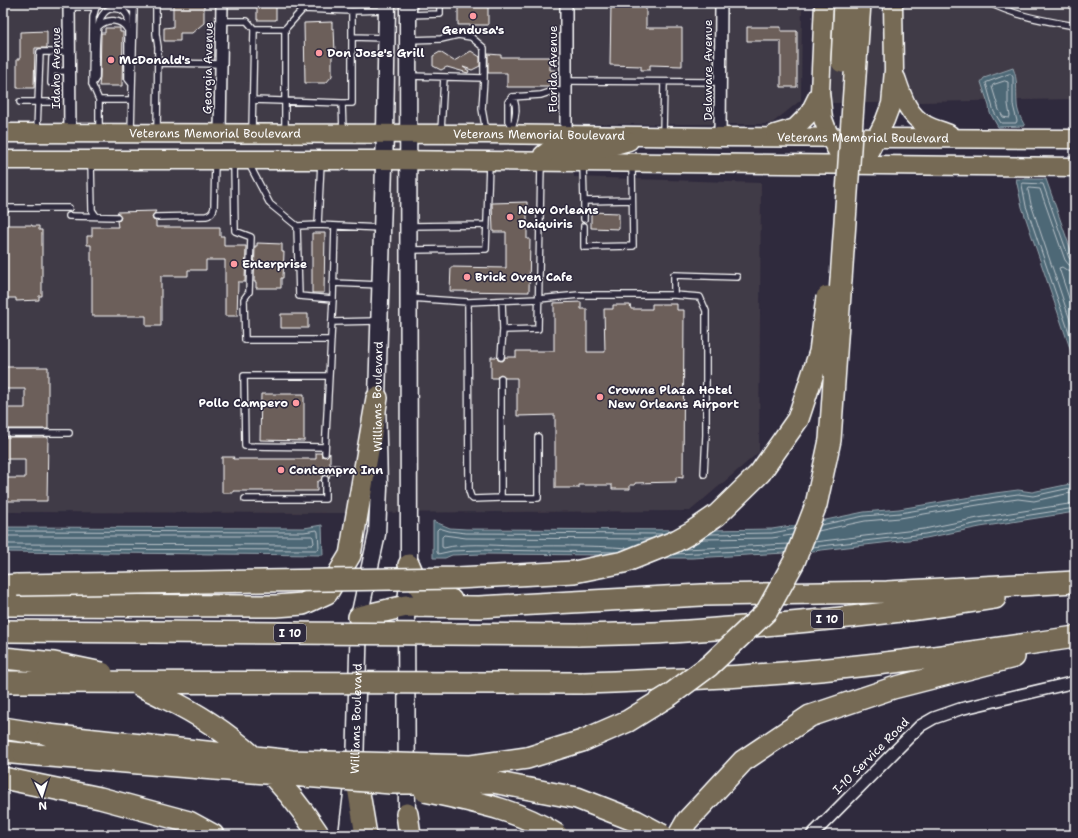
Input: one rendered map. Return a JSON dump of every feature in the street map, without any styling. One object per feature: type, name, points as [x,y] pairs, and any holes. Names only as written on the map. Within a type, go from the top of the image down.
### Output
[{"type":"highway","points":[[10,585],[456,578],[574,572],[624,562],[653,551],[686,535],[717,515],[760,473],[798,419],[820,352],[828,290],[846,3]]},
{"type":"highway","points":[[3,728],[48,735],[292,761],[471,766],[527,758],[582,741],[628,721],[670,695],[709,666],[767,611],[794,562],[816,505],[830,440],[860,3]]},
{"type":"highway","points":[[3,605],[276,606],[303,604],[327,593],[350,555],[377,398]]},
{"type":"highway","points":[[409,566],[418,586],[429,596],[479,607]]},
{"type":"highway","points":[[359,617],[406,606],[479,607],[702,595],[887,592],[1075,582]]},
{"type":"highway","name":"I 10","points":[[3,631],[577,635],[670,632],[799,622],[931,608],[1075,586]]},
{"type":"highway","points":[[6,681],[582,683],[674,680],[860,666],[949,655],[1075,636]]},
{"type":"highway","points":[[679,835],[686,821],[743,761],[810,716],[893,688],[1075,642]]},
{"type":"highway","points":[[3,658],[54,663],[104,673],[143,687],[181,705],[209,722],[232,739],[271,773],[305,814],[319,835]]},
{"type":"highway","points":[[3,752],[391,783],[493,782],[577,798],[636,821],[662,835]]},
{"type":"highway","points":[[355,769],[366,835]]},
{"type":"highway","points":[[3,778],[115,802],[189,822],[213,835]]},
{"type":"highway","points":[[391,783],[478,803],[515,814],[546,828],[556,835]]},
{"type":"highway","points":[[407,814],[409,835]]},
{"type":"main road","points":[[824,3],[820,92],[823,119],[830,138],[851,165]]},
{"type":"main road","points":[[851,165],[869,152],[877,138],[891,104],[894,70],[893,3]]},
{"type":"main road","name":"Williams Boulevard","points":[[347,835],[355,769],[359,617],[377,534],[379,487],[377,398],[385,133],[387,7]]},
{"type":"main road","points":[[407,814],[406,606],[409,566],[408,9]]},
{"type":"main road","points":[[894,70],[903,99],[910,112],[924,125],[961,138]]},
{"type":"main road","points":[[764,138],[795,128],[809,114],[820,92]]},
{"type":"main road","name":"Veterans Memorial Boulevard","points":[[3,133],[486,134],[512,131],[566,134],[764,138],[1075,139]]},
{"type":"main road","points":[[3,142],[21,142],[70,134]]},
{"type":"main road","points":[[163,160],[183,148],[186,142],[187,134]]},
{"type":"main road","points":[[542,162],[543,155],[551,149],[600,149],[645,136]]},
{"type":"main road","points":[[1022,167],[1045,157],[1046,152],[1044,147],[1035,139]]},
{"type":"main road","points":[[3,160],[384,160],[1075,167]]},
{"type":"street","name":"Georgia Avenue","points":[[220,133],[222,3]]},
{"type":"street","name":"Florida Avenue","points":[[566,3],[566,134]]},
{"type":"street","name":"Delaware Avenue","points":[[720,137],[721,3]]},
{"type":"street","name":"Idaho Avenue","points":[[69,5],[70,134]]},
{"type":"street","name":"I-10 Service Road","points":[[812,835],[920,726],[934,718],[960,709],[1075,682]]},
{"type":"lane","points":[[69,5],[96,7],[106,3]]},
{"type":"lane","points":[[119,3],[134,10],[131,134]]},
{"type":"lane","points":[[156,3],[158,63],[157,134]]},
{"type":"lane","points":[[408,9],[440,14],[440,3]]},
{"type":"lane","points":[[990,3],[1002,9],[1026,16],[1075,26]]},
{"type":"lane","points":[[96,7],[92,17],[92,84],[99,100],[99,134]]},
{"type":"lane","points":[[285,133],[285,29],[303,9],[352,11],[387,7]]},
{"type":"lane","points":[[92,84],[96,78],[98,27],[101,17],[109,9],[122,10],[128,17],[128,79],[132,84]]},
{"type":"lane","points":[[253,100],[352,103],[352,11]]},
{"type":"lane","points":[[98,27],[105,22],[113,20],[120,21],[127,29]]},
{"type":"lane","points":[[222,21],[247,21],[254,29],[252,133]]},
{"type":"lane","points":[[254,29],[285,29]]},
{"type":"lane","points":[[408,40],[441,39],[458,35],[471,37],[484,48],[482,109],[486,134]]},
{"type":"lane","points":[[352,38],[386,38]]},
{"type":"lane","points":[[37,134],[40,52],[69,52]]},
{"type":"lane","points":[[51,83],[52,58]]},
{"type":"lane","points":[[158,63],[221,64]]},
{"type":"lane","points":[[52,71],[69,71]]},
{"type":"lane","points":[[408,76],[484,78]]},
{"type":"lane","points":[[441,134],[444,77]]},
{"type":"lane","points":[[663,136],[664,82]]},
{"type":"lane","points":[[512,131],[515,121],[515,102],[512,97],[541,95],[566,86],[664,82],[721,82]]},
{"type":"lane","points":[[99,100],[131,100]]},
{"type":"lane","points":[[20,102],[55,102]]},
{"type":"lane","points":[[342,103],[343,133]]},
{"type":"lane","points":[[91,160],[92,210],[96,216]]},
{"type":"lane","points":[[156,217],[210,215],[214,208],[215,160]]},
{"type":"lane","points":[[240,160],[270,204],[297,226],[382,228]]},
{"type":"lane","points":[[240,160],[235,231],[251,237],[249,292],[244,299],[245,340],[330,340]]},
{"type":"lane","points":[[318,226],[321,160]]},
{"type":"lane","points":[[408,250],[486,249],[489,162]]},
{"type":"lane","points":[[503,330],[538,329],[542,162]]},
{"type":"lane","points":[[583,162],[584,218]]},
{"type":"lane","points":[[584,226],[584,247],[633,246],[632,163]]},
{"type":"lane","points":[[584,201],[632,200]]},
{"type":"lane","points":[[3,208],[69,208]]},
{"type":"lane","points":[[69,216],[117,217]]},
{"type":"lane","points":[[297,226],[299,296],[333,299]]},
{"type":"lane","points":[[325,453],[332,322],[335,226]]},
{"type":"lane","points":[[408,226],[487,226]]},
{"type":"lane","points":[[674,295],[674,275],[737,277]]},
{"type":"lane","points":[[333,283],[380,285]]},
{"type":"lane","points":[[408,298],[468,302],[538,299],[579,295],[674,295],[700,297],[706,311],[706,435],[704,474]]},
{"type":"lane","points":[[501,357],[503,330],[502,301]]},
{"type":"lane","points":[[468,302],[469,491],[471,497],[474,499],[538,498],[538,438]]},
{"type":"lane","points":[[332,322],[380,321]]},
{"type":"lane","points":[[325,447],[245,446],[244,376],[329,376]]},
{"type":"lane","points":[[501,378],[501,498]]},
{"type":"lane","points":[[3,433],[70,433]]},
{"type":"lane","points":[[245,499],[325,499],[325,479]]},
{"type":"shaded area","points":[[3,3],[802,3],[801,100],[771,124],[575,124],[574,177],[761,183],[759,452],[690,511],[338,513],[3,512]]},
{"type":"shaded area","points":[[833,3],[1075,3],[1075,99],[828,103]]},
{"type":"water","points":[[1013,68],[1015,72],[1018,109],[1025,126],[998,127],[990,113],[981,82],[984,78]]},
{"type":"water","points":[[1016,179],[1046,179],[1075,262],[1075,363],[1022,207]]},
{"type":"water","points":[[1075,483],[1075,512],[980,527],[926,538],[804,552],[692,558],[648,558],[605,555],[483,554],[452,555],[445,558],[433,558],[433,521],[450,528],[466,529],[772,529],[864,512],[899,509],[1018,490],[1032,492]]},
{"type":"water","points":[[322,525],[323,555],[3,552],[3,527],[304,528]]},
{"type":"building","points":[[173,3],[204,3],[204,23],[192,33],[180,33],[180,41],[164,41],[164,28],[173,27]]},
{"type":"building","points":[[257,3],[276,3],[276,20],[257,20]]},
{"type":"building","name":"Gendusa's","points":[[458,3],[488,3],[488,25],[458,25]]},
{"type":"building","points":[[611,3],[646,3],[646,28],[682,28],[682,66],[650,65],[650,70],[641,70],[641,66],[610,65]]},
{"type":"building","name":"Don Jose's Grill","points":[[332,22],[332,29],[334,29],[335,52],[332,55],[332,76],[326,83],[305,83],[304,23]]},
{"type":"building","points":[[747,27],[781,27],[781,31],[797,31],[797,87],[781,87],[781,41],[747,41]]},
{"type":"building","name":"McDonald's","points":[[105,28],[120,28],[120,32],[123,32],[122,86],[99,86],[101,33],[105,33]]},
{"type":"building","points":[[47,31],[47,48],[35,48],[34,88],[17,88],[17,59],[20,59],[20,32]]},
{"type":"building","points":[[471,51],[480,57],[480,66],[472,70],[463,67],[469,71],[468,73],[447,67],[441,70],[433,66],[433,56],[440,52],[454,61]]},
{"type":"building","points":[[488,54],[501,55],[501,57],[550,57],[550,70],[556,70],[556,81],[550,80],[550,87],[507,87],[507,73],[488,73]]},
{"type":"building","points":[[527,202],[527,239],[530,239],[529,292],[450,291],[451,267],[506,268],[506,232],[493,232],[492,203]]},
{"type":"building","points":[[156,211],[152,217],[153,220],[156,221],[156,227],[220,227],[220,236],[224,236],[224,246],[246,246],[245,282],[238,282],[237,316],[225,316],[225,260],[206,260],[206,270],[188,270],[188,276],[161,276],[161,326],[146,326],[146,316],[92,316],[91,245],[87,245],[87,236],[92,236],[92,227],[118,227],[117,221],[120,220],[121,217],[117,212]]},
{"type":"building","points":[[591,212],[619,213],[619,229],[591,228]]},
{"type":"building","points":[[3,225],[32,225],[39,226],[39,230],[42,230],[42,296],[39,296],[39,300],[16,301],[16,298],[3,298]]},
{"type":"building","points":[[312,233],[325,233],[324,293],[312,293]]},
{"type":"building","points":[[257,243],[282,244],[282,252],[284,252],[281,288],[256,288],[256,282],[254,282],[255,246],[257,246]]},
{"type":"building","name":"Crowne Plaza Hotel New Orleans Airport","points":[[581,302],[581,309],[587,309],[587,352],[605,352],[604,309],[613,309],[613,305],[630,305],[631,309],[652,309],[652,304],[677,304],[677,310],[684,310],[683,478],[676,477],[676,482],[635,483],[635,485],[630,485],[630,489],[612,489],[612,485],[579,485],[579,488],[555,488],[555,415],[517,416],[517,378],[505,378],[501,374],[497,378],[491,378],[491,357],[497,357],[498,360],[501,361],[504,360],[505,357],[516,357],[516,351],[554,351],[554,303]]},
{"type":"building","points":[[281,314],[308,314],[308,328],[281,328]]},
{"type":"building","points":[[3,367],[48,367],[48,429],[3,429],[3,408],[25,408],[25,389],[3,389]]},
{"type":"building","points":[[261,394],[304,394],[304,441],[260,440]]},
{"type":"building","points":[[3,437],[48,437],[47,501],[3,501],[3,478],[25,478],[25,459],[3,459]]},
{"type":"building","name":"Contempra Inn","points":[[316,453],[321,453],[322,456],[325,457],[330,453],[330,465],[339,465],[339,474],[330,474],[329,478],[327,475],[323,476],[321,480],[317,482],[317,491],[233,491],[233,493],[222,493],[222,457],[234,457],[233,459],[316,459]]},
{"type":"place","name":"Gendusa's","points":[[473,16]]},
{"type":"place","name":"Don Jose's Grill","points":[[319,53]]},
{"type":"place","name":"McDonald's","points":[[111,60]]},
{"type":"place","name":"New Orleans Daiquiris","points":[[510,217]]},
{"type":"place","name":"Enterprise","points":[[234,264]]},
{"type":"place","name":"Brick Oven Cafe","points":[[467,277]]},
{"type":"place","name":"Crowne Plaza Hotel New Orleans Airport","points":[[600,397]]},
{"type":"place","name":"Pollo Campero","points":[[296,403]]},
{"type":"place","name":"Contempra Inn","points":[[281,470]]}]
